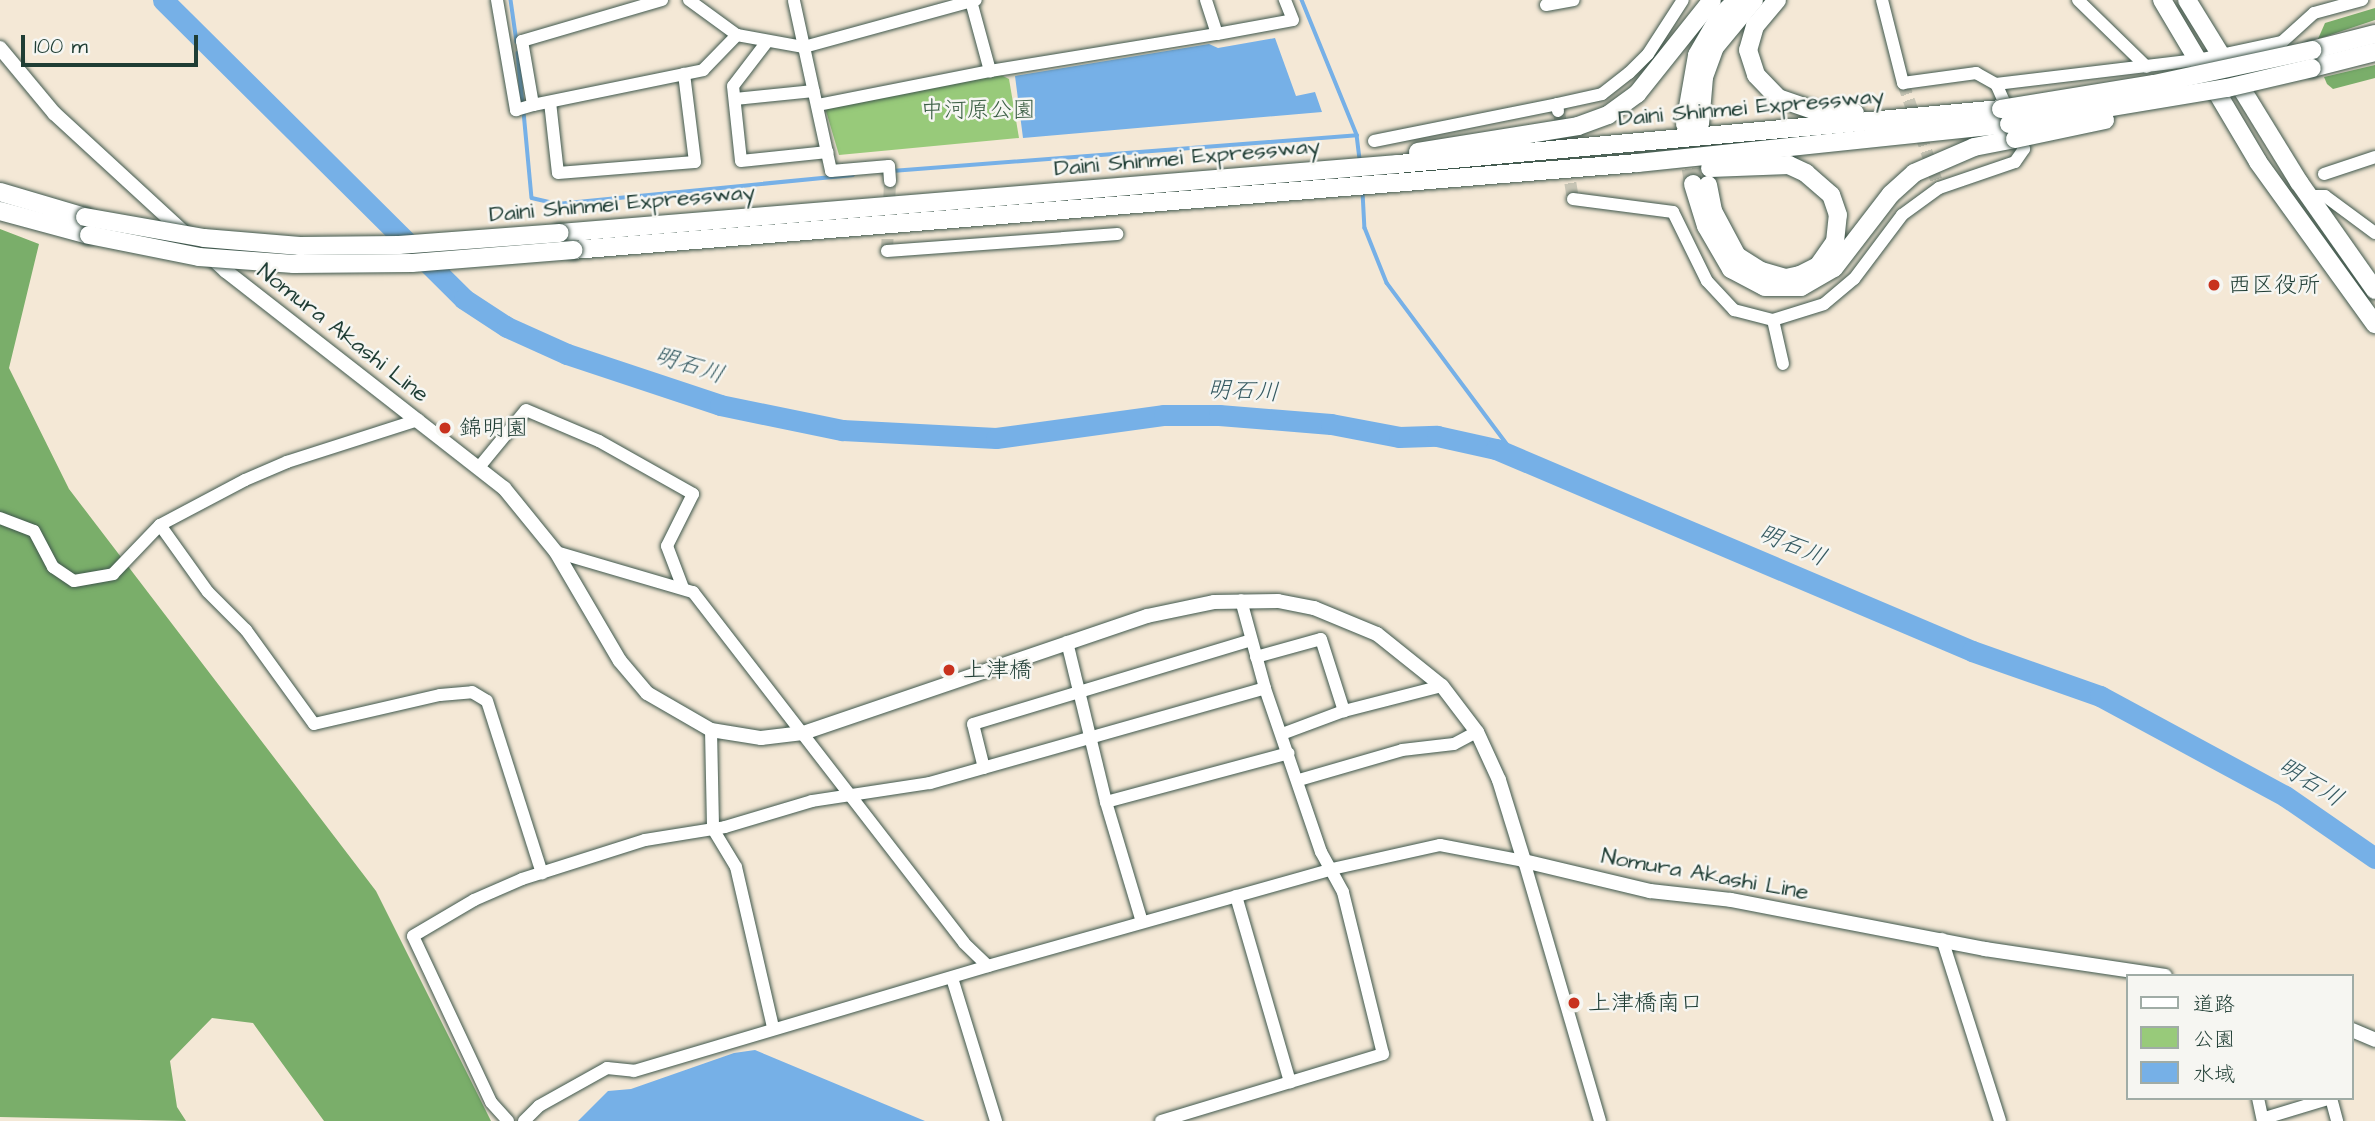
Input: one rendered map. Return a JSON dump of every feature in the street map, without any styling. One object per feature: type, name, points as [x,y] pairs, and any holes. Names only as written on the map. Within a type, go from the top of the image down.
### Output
[{"type":"highway","points":[[1398,168],[1565,129],[1608,115],[1637,94],[1712,0]]},
{"type":"highway","points":[[1737,0],[1719,18],[1697,55],[1688,88],[1692,124],[1715,47],[1754,0]]},
{"type":"highway","points":[[1777,0],[1755,26],[1748,50],[1756,75],[1778,98],[1816,111],[1855,113],[1875,120]]},
{"type":"highway","points":[[2162,0],[2258,162],[2375,324]]},
{"type":"highway","points":[[2187,0],[2308,196],[2375,290]]},
{"type":"highway","name":"Daini Shinmei Expressway","points":[[0,192],[85,217],[204,238],[300,246],[398,245],[1290,181],[1316,170],[1637,163],[2008,124],[2120,117],[2227,88],[2375,34]]},
{"type":"highway","name":"Daini Shinmei Expressway","points":[[0,211],[89,235],[199,257],[293,264],[412,263],[1290,181],[1875,120],[2008,124],[2154,85],[2312,59],[2375,52]]},
{"type":"highway","points":[[1637,163],[1675,170],[1789,165],[1806,173],[1830,195],[1838,215],[1835,242],[1818,266],[1800,275],[1786,278],[1761,271],[1738,256],[1700,185],[1716,248],[1731,269],[1765,287],[1801,287],[1834,268],[1891,194],[1914,173],[1974,147],[2008,124]]},
{"type":"main road","name":"Nomura Akashi Line","points":[[0,48],[54,113],[226,271],[480,466],[556,552],[620,661],[647,693],[711,730],[761,738],[803,733],[1147,615],[1241,600],[1278,601],[1347,620],[1401,650],[1442,686],[1477,732],[1499,780],[1524,861],[1650,891],[1731,900],[2153,974]]},
{"type":"main road","points":[[2354,1031],[2375,1040]]},
{"type":"street","points":[[497,0],[516,110],[703,70],[737,35]]},
{"type":"street","points":[[533,105],[522,41],[662,0]]},
{"type":"street","points":[[689,0],[737,35],[766,43],[804,47],[974,1],[990,71]]},
{"type":"street","points":[[794,0],[831,171],[889,166],[890,181]]},
{"type":"street","points":[[1206,0],[1217,34]]},
{"type":"street","points":[[818,104],[990,71],[1293,20],[1285,0]]},
{"type":"street","points":[[1546,5],[1574,0]]},
{"type":"street","points":[[1374,141],[1558,108],[1601,94],[1629,74],[1648,54],[1683,0]]},
{"type":"street","points":[[1882,0],[1903,83],[1976,74],[1996,84],[2197,60],[2281,42],[2314,13],[2362,0]]},
{"type":"street","points":[[2078,0],[2147,67]]},
{"type":"street","points":[[766,43],[733,86],[741,161],[828,152]]},
{"type":"street","points":[[550,102],[558,173],[695,162],[684,74]]},
{"type":"street","points":[[1573,198],[1667,208],[1707,281],[1734,310],[1773,320],[1824,304],[1854,279],[1902,215],[1939,188],[2015,162],[2024,149],[1996,84]]},
{"type":"street","points":[[735,99],[814,91]]},
{"type":"street","points":[[2324,174],[2375,157]]},
{"type":"street","points":[[2308,196],[2325,196],[2375,233]]},
{"type":"street","points":[[887,251],[1117,234]]},
{"type":"street","points":[[1773,320],[1783,364]]},
{"type":"street","points":[[480,466],[526,410],[598,440],[693,494],[667,546],[683,588]]},
{"type":"street","points":[[0,518],[34,531],[52,567],[74,581],[113,574],[160,525],[287,461],[418,419]]},
{"type":"street","points":[[160,525],[208,592],[246,630],[314,724],[440,695],[472,692],[487,701],[541,873]]},
{"type":"street","points":[[556,552],[638,579],[693,592],[964,943],[988,965]]},
{"type":"street","points":[[1161,1121],[1383,1054],[1353,925],[1332,869],[1321,852],[1265,688],[1241,600]]},
{"type":"street","points":[[1256,657],[1321,639],[1344,711]]},
{"type":"street","points":[[984,768],[973,724],[1251,640]]},
{"type":"street","points":[[1067,642],[1106,803],[1142,922]]},
{"type":"street","points":[[1282,734],[1344,711],[1442,686]]},
{"type":"street","points":[[508,1121],[491,1102],[413,936],[474,900],[541,873],[645,840],[713,829],[849,795],[930,783],[1265,688]]},
{"type":"street","points":[[711,730],[713,829],[736,867],[773,1027]]},
{"type":"street","points":[[1298,780],[1402,750],[1454,744],[1477,732]]},
{"type":"street","points":[[1106,803],[1289,753]]},
{"type":"street","points":[[524,1121],[539,1107],[607,1068],[634,1071],[773,1027],[952,978],[988,965],[1332,869],[1440,845],[1524,861],[1600,1121]]},
{"type":"street","points":[[1236,896],[1290,1082]]},
{"type":"street","points":[[1942,939],[2000,1121]]},
{"type":"street","points":[[952,978],[996,1121]]},
{"type":"street","points":[[2259,1100],[2264,1120],[2324,1100]]},
{"type":"street","points":[[2327,1100],[2337,1121]]},
{"type":"green space","points":[[2375,8],[2375,20],[2318,39],[2325,23]]},
{"type":"green space","points":[[2375,65],[2375,78],[2333,89],[2324,77]]},
{"type":"green space","name":"中河原公園","points":[[1001,75],[1009,79],[1019,138],[839,155],[826,111],[829,105]]},
{"type":"green space","points":[[0,229],[39,244],[9,368],[69,489],[376,891],[491,1121],[324,1121],[253,1023],[212,1018],[170,1061],[177,1107],[186,1121],[0,1117]]},
{"type":"water","points":[[1275,38],[1296,96],[1315,92],[1322,112],[1023,138],[1015,76],[1209,44],[1218,48]]},
{"type":"water","points":[[755,1050],[925,1121],[578,1121],[608,1091],[631,1089],[734,1053]]},
{"type":"waterway","name":"明石川","points":[[163,0],[464,299],[507,327],[567,354],[720,405],[842,430],[996,438],[1164,415],[1219,415],[1331,424],[1399,437],[1437,436],[1496,449],[1972,651],[2100,696],[2285,796],[2375,858]]},
{"type":"waterway","points":[[511,0],[517,42]]},
{"type":"waterway","points":[[1302,0],[1357,135],[1360,160]]},
{"type":"waterway","points":[[518,53],[523,105]]},
{"type":"waterway","points":[[524,112],[532,198],[557,204],[853,175]]},
{"type":"waterway","points":[[892,171],[1357,135]]},
{"type":"waterway","points":[[1363,192],[1365,228],[1387,283],[1519,460]]},
{"type":"tunnel","points":[[1903,83],[1939,188]]},
{"type":"tunnel","points":[[1559,112],[1573,199]]},
{"type":"tunnel","points":[[1687,142],[1693,184]]},
{"type":"tunnel","points":[[887,251],[890,181]]},
{"type":"place","name":"西区役所","points":[[2214,285]]},
{"type":"place","name":"錦明園","points":[[445,428]]},
{"type":"place","name":"上津橋","points":[[949,670]]},
{"type":"place","name":"上津橋南口","points":[[1574,1003]]}]
